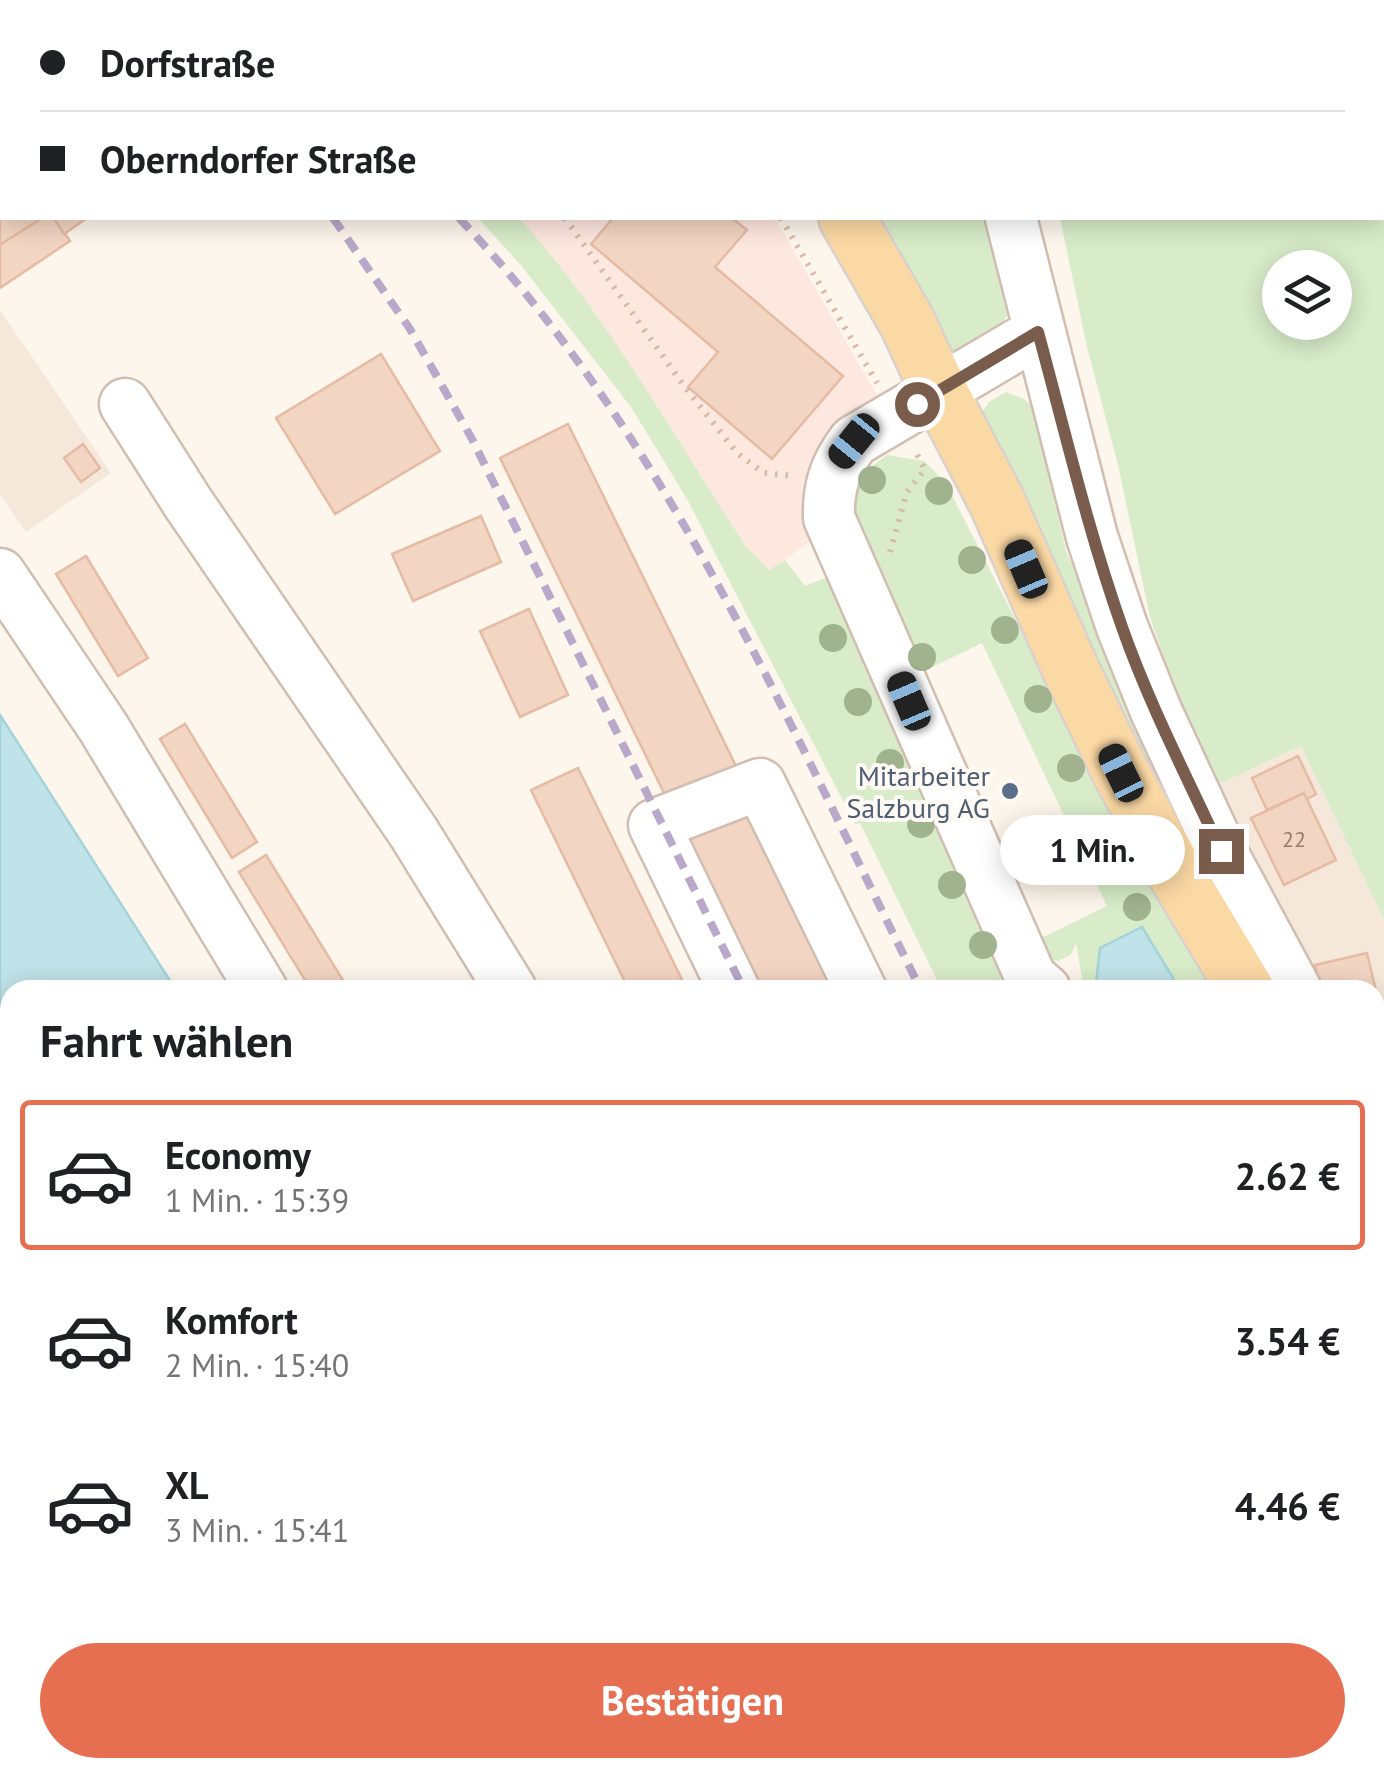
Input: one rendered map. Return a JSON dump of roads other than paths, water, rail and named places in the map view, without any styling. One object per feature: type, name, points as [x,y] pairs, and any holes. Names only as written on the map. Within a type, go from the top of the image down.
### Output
[{"type":"main road","points":[[849,220],[908,322],[997,502],[1070,670],[1175,872],[1240,980]]},
{"type":"street","points":[[1012,220],[1092,536],[1129,646],[1221,851],[1291,980]]},
{"type":"street","points":[[1034,980],[829,518],[828,495],[838,462],[854,441],[1038,332]]},
{"type":"street","points":[[126,404],[188,503],[414,833],[505,980]]},
{"type":"street","points":[[0,574],[104,727],[256,980]]},
{"type":"street","points":[[729,980],[654,825],[760,784],[856,980]]},
{"type":"water","points":[[0,715],[170,980],[0,980]]},
{"type":"water","points":[[1142,927],[1174,980],[1096,980],[1100,948]]},
{"type":"railway","points":[[334,220],[410,329],[472,439],[739,980]]},
{"type":"railway","points":[[461,220],[534,304],[601,394],[662,488],[771,686],[916,980]]},
{"type":"place","name":"Mitarbeiter Salzburg AG","points":[[1010,791]]}]
